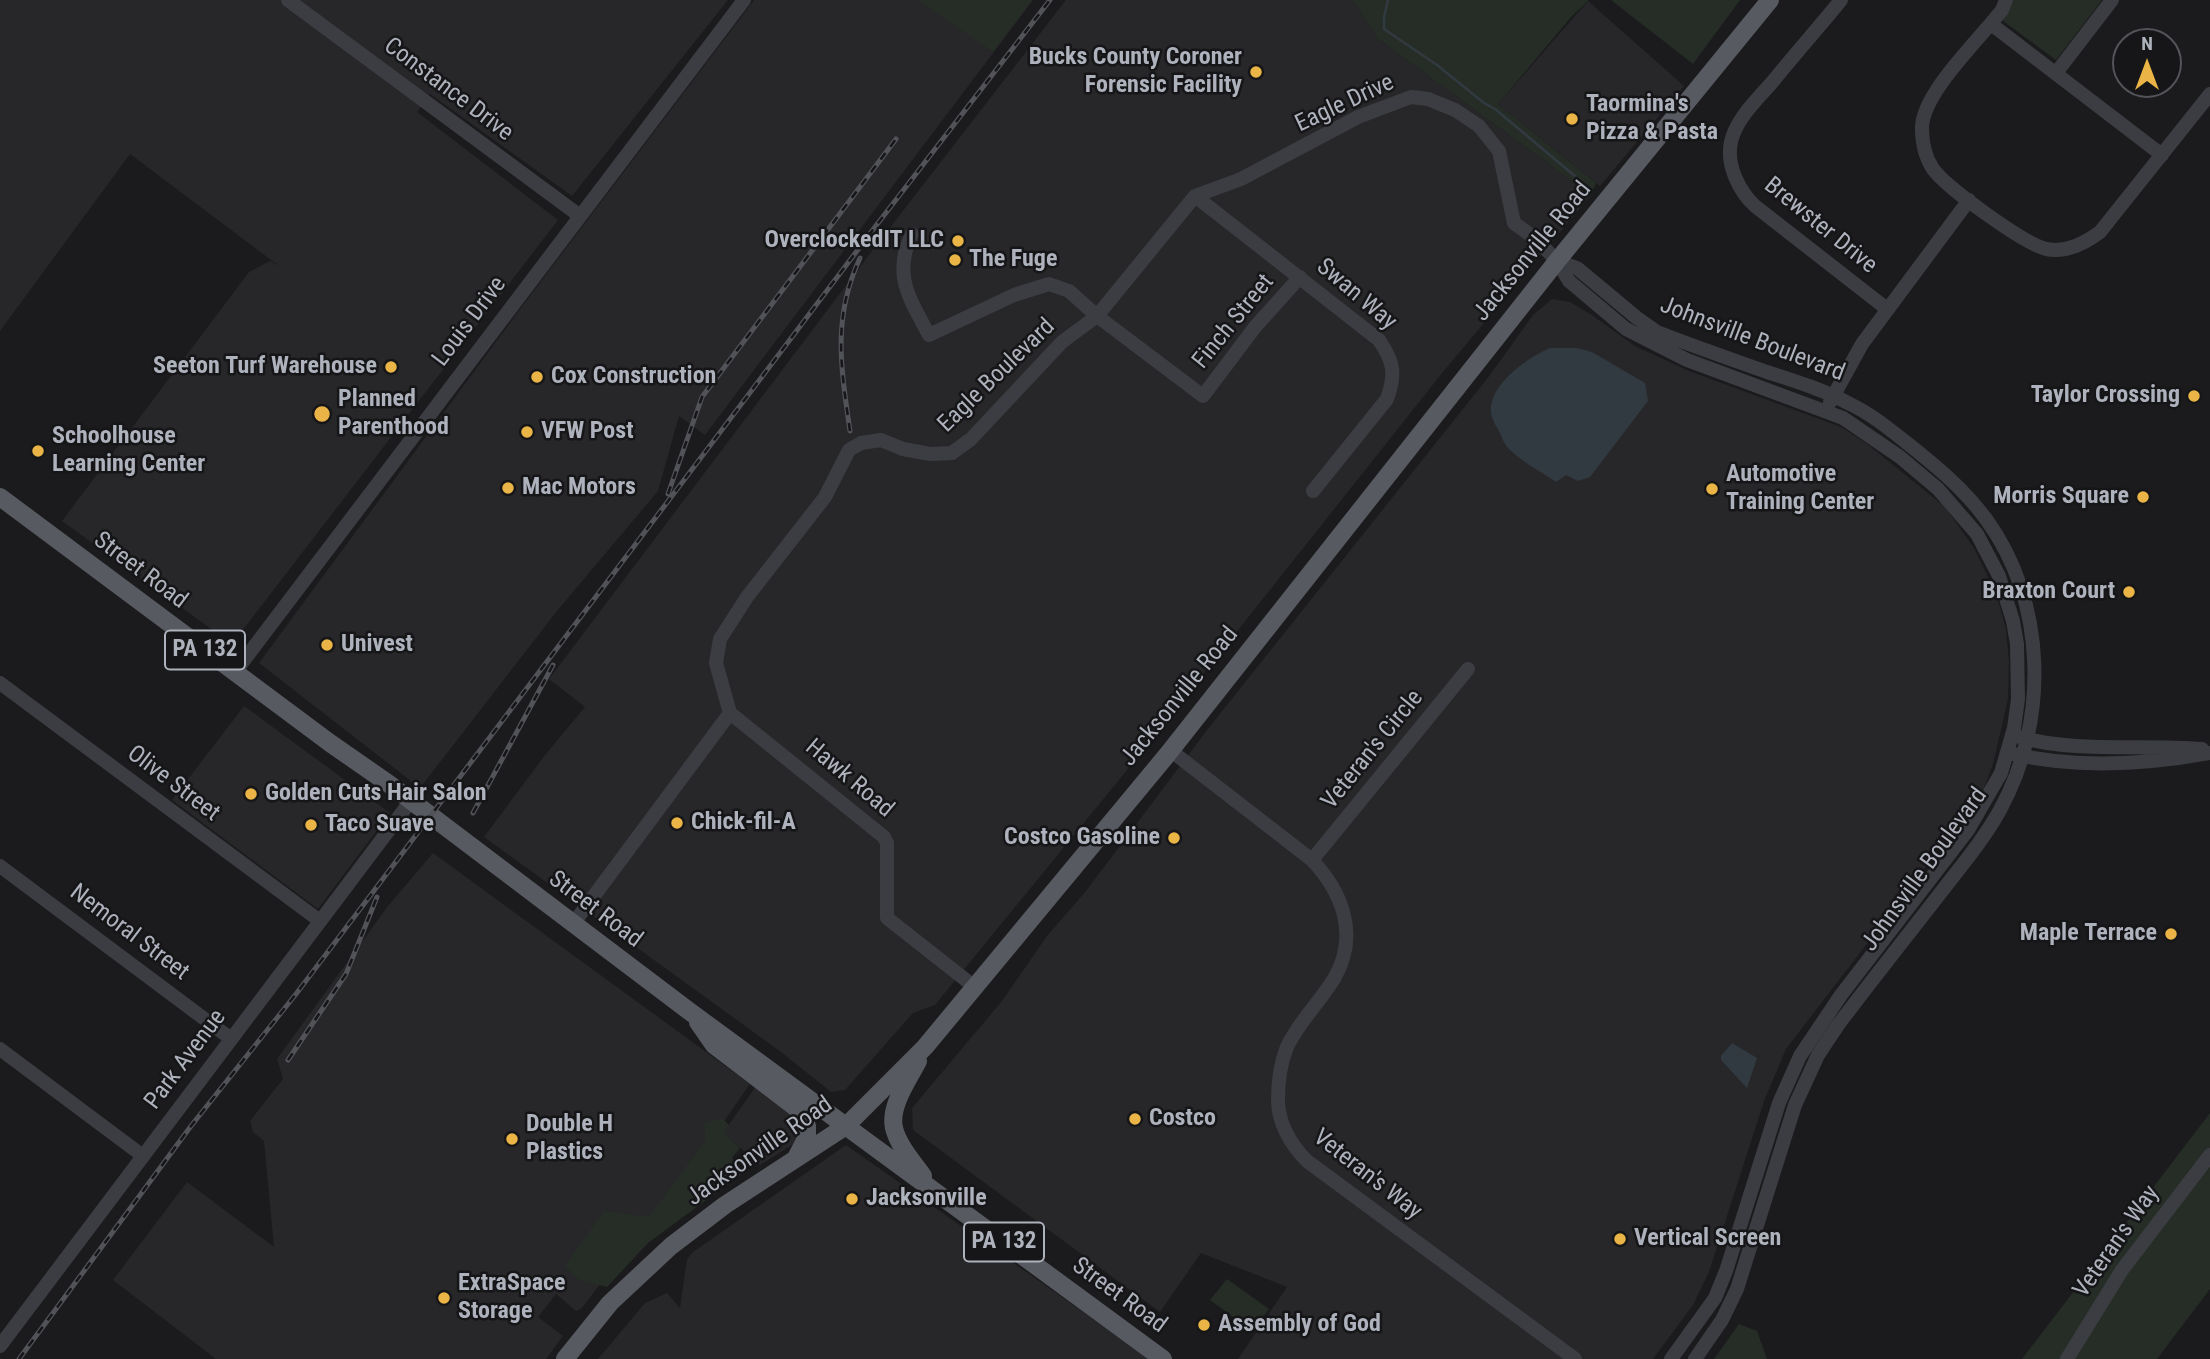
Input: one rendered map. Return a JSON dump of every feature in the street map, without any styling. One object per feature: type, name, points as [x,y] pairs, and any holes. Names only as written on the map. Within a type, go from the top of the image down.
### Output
[{"type":"main road","name":"Jacksonville Road","points":[[565,1359],[610,1303],[671,1246],[725,1205],[846,1126],[925,1047],[1170,750],[1557,261],[1770,0]]},
{"type":"main road","name":"Street Road","points":[[0,498],[1163,1359]]},
{"type":"main road","points":[[690,1011],[714,1045],[799,1110],[807,1126],[807,1137],[794,1161]]},
{"type":"main road","points":[[925,1047],[896,1105],[894,1128],[930,1188]]},
{"type":"street","name":"Constance Drive","points":[[288,0],[580,216]]},
{"type":"street","name":"Louis Drive","points":[[235,672],[744,0]]},
{"type":"street","name":"Brewster Drive","points":[[1841,0],[1743,117],[1731,142],[1730,163],[1735,178],[1755,206],[1888,309]]},
{"type":"street","points":[[2006,0],[2002,10],[1932,96],[1923,119],[1923,146],[1928,162],[1939,176],[2025,240],[2053,249],[2080,245],[2108,225],[2210,94]]},
{"type":"street","points":[[2056,73],[2112,0]]},
{"type":"street","points":[[1991,24],[2162,155]]},
{"type":"street","name":"Eagle Drive","points":[[1195,197],[1241,179],[1358,117],[1411,97],[1428,99],[1455,110],[1479,126],[1499,151],[1514,223],[1536,239],[1557,261]]},
{"type":"street","name":"Swan Way","points":[[1195,197],[1379,340],[1391,356],[1393,381],[1387,399],[1313,491]]},
{"type":"street","name":"Eagle Boulevard","points":[[730,713],[716,663],[720,639],[747,597],[825,497],[849,450],[861,443],[881,440],[903,449],[930,454],[952,453],[971,439],[1062,342],[1097,316],[1195,197]]},
{"type":"street","points":[[1826,410],[1862,344],[1969,200]]},
{"type":"street","points":[[912,234],[903,258],[903,281],[929,335],[1014,295],[1049,284],[1064,288],[1097,316]]},
{"type":"street","name":"Johnsville Boulevard","points":[[1557,261],[1577,268],[1637,318],[1657,331],[1833,396],[1879,421],[1940,469],[1965,493],[1996,535],[2018,583],[2031,633],[2035,683],[2027,740],[2007,796],[1991,826],[1838,1025],[1818,1055],[1795,1105],[1737,1289],[1722,1320],[1695,1359]]},
{"type":"street","name":"Johnsville Boulevard","points":[[1557,261],[1569,281],[1626,329],[1666,351],[1826,410],[1871,435],[1925,477],[1962,514],[1987,552],[2008,600],[2017,644],[2018,699],[2012,735],[2001,773],[1968,830],[1841,995],[1800,1056],[1779,1103],[1715,1298],[1671,1359]]},
{"type":"street","name":"Finch Street","points":[[1097,316],[1203,396],[1253,330],[1300,277]]},
{"type":"street","name":"Veteran's Circle","points":[[1312,860],[1468,669]]},
{"type":"street","name":"Olive Street","points":[[0,683],[320,921]]},
{"type":"street","points":[[573,924],[730,713]]},
{"type":"street","name":"Hawk Road","points":[[730,713],[884,837],[887,843],[887,918],[976,988]]},
{"type":"street","points":[[2012,735],[2027,740],[2079,745],[2173,747],[2210,752]]},
{"type":"street","name":"Veteran's Way","points":[[1170,750],[1312,860],[1332,883],[1339,896],[1346,926],[1346,944],[1335,978],[1292,1038],[1281,1067],[1278,1107],[1290,1140],[1307,1161],[1575,1359]]},
{"type":"street","points":[[2007,752],[2096,764],[2137,763],[2210,752]]},
{"type":"street","name":"Park Avenue","points":[[0,1346],[410,802]]},
{"type":"street","name":"Nemoral Street","points":[[0,866],[230,1038]]},
{"type":"street","points":[[0,1049],[143,1156]]},
{"type":"street","name":"Veteran's Way","points":[[2067,1359],[2122,1270],[2210,1155]]},
{"type":"shaded area","points":[[0,0],[728,0],[572,196],[430,94],[417,112],[558,220],[232,644],[62,521],[249,272],[270,261],[279,266],[130,154],[0,331]]},
{"type":"shaded area","points":[[754,0],[1033,0],[705,435],[679,416],[658,491],[557,611],[420,788],[259,663],[529,297]]},
{"type":"shaded area","points":[[918,0],[1032,0],[993,52]]},
{"type":"shaded area","points":[[1066,0],[1350,0],[1378,39],[1591,195],[1443,372],[1123,775],[935,1005],[913,1013],[845,1090],[831,1092],[781,1052],[484,837],[545,755],[585,707],[549,679],[875,247]]},
{"type":"shaded area","points":[[1350,0],[1589,0],[1572,16],[1498,104],[1596,183],[1591,195],[1378,39]]},
{"type":"shaded area","points":[[1611,0],[1740,0],[1693,64]]},
{"type":"shaded area","points":[[2013,0],[2102,0],[2056,60],[2003,21]]},
{"type":"shaded area","points":[[1588,1],[1684,86],[1600,186],[1498,104]]},
{"type":"shaded area","points":[[1552,299],[1570,302],[1635,346],[1689,371],[1841,427],[1866,443],[1945,507],[1974,548],[1996,593],[2006,629],[2008,699],[1993,764],[1984,788],[1969,811],[1786,1049],[1764,1101],[1709,1272],[1693,1305],[1653,1359],[1238,1359],[1287,1287],[1201,1253],[1160,1312],[913,1130],[912,1108],[1002,1001],[1047,936],[1086,891],[1207,730],[1490,375],[1533,315]]},
{"type":"shaded area","points":[[1550,348],[1577,348],[1592,352],[1645,383],[1648,401],[1590,477],[1578,481],[1566,475],[1556,482],[1518,457],[1506,445],[1491,413],[1496,392],[1511,373]]},
{"type":"shaded area","points":[[244,706],[390,813],[318,909],[172,800]]},
{"type":"shaded area","points":[[433,853],[750,1084],[711,1140],[581,1309],[576,1311],[556,1294],[538,1317],[563,1336],[546,1359],[216,1359],[113,1280],[187,1182],[274,1247],[264,1141],[253,1132],[250,1121],[283,1079],[277,1059],[388,906]]},
{"type":"shaded area","points":[[1732,1043],[1757,1058],[1747,1088],[1721,1060],[1721,1056]]},
{"type":"shaded area","points":[[759,1082],[793,1109],[802,1134],[797,1142],[760,1165],[723,1133]]},
{"type":"shaded area","points":[[2210,1113],[2210,1289],[2157,1359],[2022,1359]]},
{"type":"shaded area","points":[[722,1118],[729,1125],[724,1133],[740,1148],[732,1158],[743,1173],[648,1243],[607,1287],[580,1280],[565,1266],[604,1211],[649,1217],[706,1140],[704,1123]]},
{"type":"shaded area","points":[[846,1145],[1150,1359],[598,1359],[645,1303],[667,1293],[680,1308],[687,1259],[693,1252]]},
{"type":"shaded area","points":[[1227,1279],[1269,1309],[1252,1331],[1210,1300]]},
{"type":"shaded area","points":[[1739,1324],[1757,1331],[1767,1359],[1714,1359]]},
{"type":"waterway","points":[[1388,0],[1384,29],[1495,109],[1588,187]]},
{"type":"railway","points":[[19,1359],[191,1126],[296,994],[875,227],[1050,0]]},
{"type":"railway","points":[[668,494],[702,397],[896,139]]},
{"type":"railway","points":[[850,431],[842,364],[842,322],[845,301],[860,258]]},
{"type":"railway","points":[[473,813],[553,665]]},
{"type":"railway","points":[[288,1060],[346,974],[377,897]]},
{"type":"place","name":"Bucks County Coroner Forensic Facility","points":[[1256,72]]},
{"type":"place","name":"Taormina's Pizza & Pasta","points":[[1572,119]]},
{"type":"place","name":"OverclockedIT LLC","points":[[958,241]]},
{"type":"place","name":"The Fuge","points":[[955,260]]},
{"type":"place","name":"Seeton Turf Warehouse","points":[[391,367]]},
{"type":"place","name":"Cox Construction","points":[[537,377]]},
{"type":"place","name":"Taylor Crossing","points":[[2194,396]]},
{"type":"place","name":"Planned Parenthood","points":[[322,414]]},
{"type":"place","name":"VFW Post","points":[[527,432]]},
{"type":"place","name":"Schoolhouse Learning Center","points":[[38,451]]},
{"type":"place","name":"Mac Motors","points":[[508,488]]},
{"type":"place","name":"Automotive Training Center","points":[[1712,489]]},
{"type":"place","name":"Morris Square","points":[[2143,497]]},
{"type":"place","name":"Braxton Court","points":[[2129,592]]},
{"type":"place","name":"Univest","points":[[327,645]]},
{"type":"place","name":"Golden Cuts Hair Salon","points":[[251,794]]},
{"type":"place","name":"Chick-fil-A","points":[[677,823]]},
{"type":"place","name":"Taco Suave","points":[[311,825]]},
{"type":"place","name":"Costco Gasoline","points":[[1174,838]]},
{"type":"place","name":"Maple Terrace","points":[[2171,934]]},
{"type":"place","name":"Costco","points":[[1135,1119]]},
{"type":"place","name":"Double H Plastics","points":[[512,1139]]},
{"type":"place","name":"Jacksonville","points":[[852,1199]]},
{"type":"place","name":"Vertical Screen","points":[[1620,1239]]},
{"type":"place","name":"ExtraSpace Storage","points":[[444,1298]]},
{"type":"place","name":"Assembly of God","points":[[1204,1325]]}]
